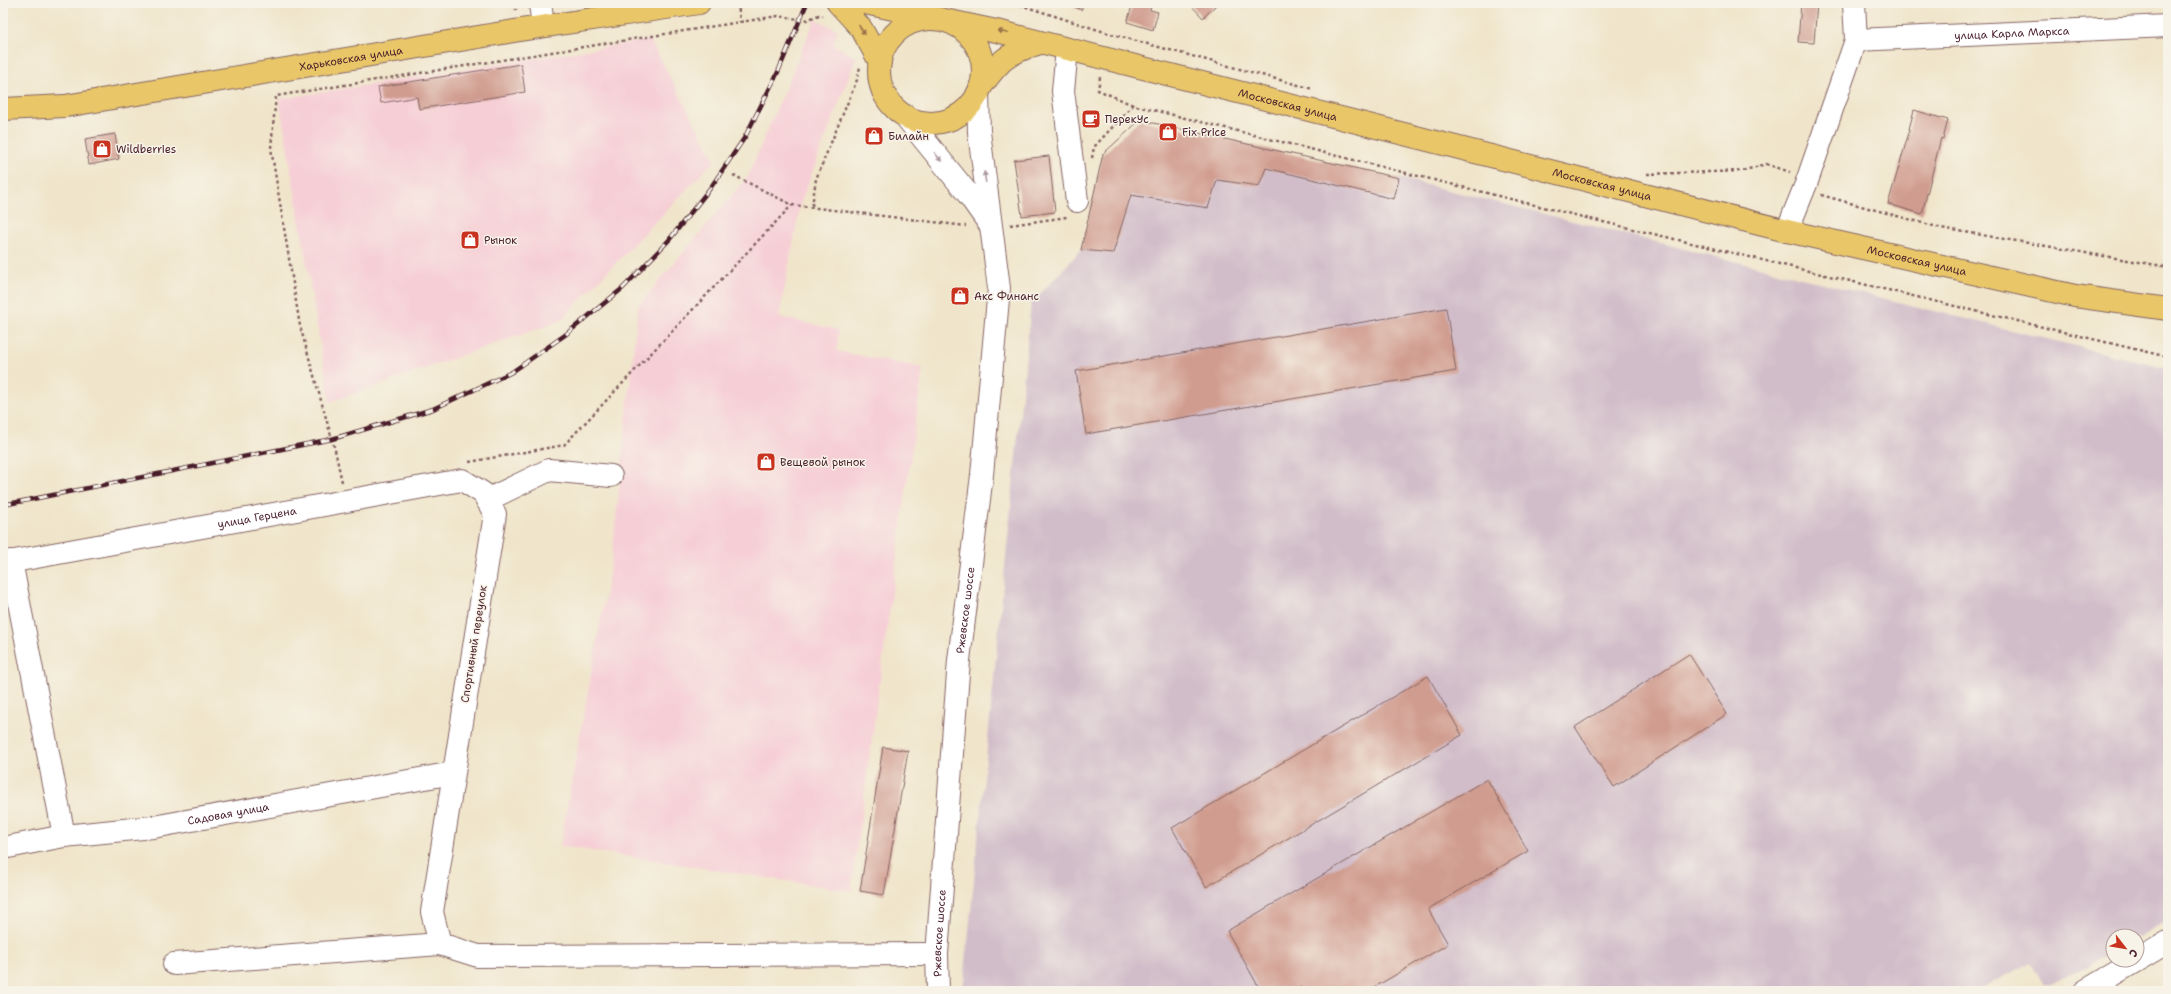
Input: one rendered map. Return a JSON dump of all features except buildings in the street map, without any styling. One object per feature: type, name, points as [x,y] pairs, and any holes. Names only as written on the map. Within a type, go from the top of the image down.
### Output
[{"type":"main road","name":"Харьковская улица","points":[[3,109],[65,106],[543,26],[699,3]]},
{"type":"main road","points":[[865,3],[912,12],[941,20],[953,24],[964,31],[973,40],[979,51],[983,76],[979,91]]},
{"type":"main road","points":[[833,10],[861,28],[870,62],[879,78],[884,93],[892,106],[905,116],[918,121],[932,123],[946,121],[965,110],[1003,59],[1021,49],[1040,43]]},
{"type":"main road","points":[[870,62],[884,49],[891,37],[902,28],[914,22],[928,19],[941,20]]},
{"type":"main road","name":"Московская улица","points":[[941,20],[1001,32],[1787,231],[2076,296],[2168,309]]},
{"type":"street","points":[[540,3],[543,26]]},
{"type":"street","points":[[1787,231],[1806,184],[1856,40],[1854,3]]},
{"type":"street","name":"улица Карла Маркса","points":[[1856,40],[2168,26]]},
{"type":"street","points":[[1067,49],[1063,90],[1076,208]]},
{"type":"street","name":"Ржевское шоссе","points":[[938,991],[937,954],[959,660],[982,475],[999,288],[993,230],[979,132],[979,91]]},
{"type":"street","points":[[905,116],[968,194],[993,230]]},
{"type":"street","points":[[491,507],[549,470],[611,476]]},
{"type":"street","name":"улица Герцена","points":[[7,562],[462,480],[483,493],[491,507]]},
{"type":"street","name":"Спортивный переулок","points":[[440,944],[432,912],[491,507]]},
{"type":"street","points":[[7,562],[64,836]]},
{"type":"street","name":"Садовая улица","points":[[3,848],[64,836],[153,826],[453,773]]},
{"type":"street","points":[[2085,991],[2168,942]]},
{"type":"street","points":[[174,964],[440,944],[478,956],[937,954]]},
{"type":"path","points":[[738,3],[740,22]]},
{"type":"path","points":[[1014,3],[1111,34],[1314,89]]},
{"type":"path","points":[[350,483],[342,484],[335,450],[300,326],[271,148],[276,96],[778,16],[806,20],[833,10]]},
{"type":"path","points":[[812,206],[816,179],[857,80],[870,62]]},
{"type":"path","points":[[1092,161],[1094,147],[1133,105],[1595,220],[2168,358]]},
{"type":"path","points":[[1643,174],[1742,171],[1766,164],[1792,173],[1821,195],[1941,228],[2168,266]]},
{"type":"path","points":[[733,176],[792,205],[812,206],[993,230],[1076,208]]},
{"type":"path","points":[[465,462],[564,445],[792,205]]},
{"type":"shaded area","name":"Вещевой рынок","points":[[815,19],[838,30],[833,44],[856,58],[801,202],[779,317],[838,330],[837,351],[923,368],[851,891],[560,846],[612,557],[638,306],[748,176]]},
{"type":"shaded area","name":"Рынок","points":[[650,40],[715,160],[560,321],[330,402],[279,99]]},
{"type":"shaded area","points":[[1266,168],[1394,199],[1399,178],[2168,369],[2168,920],[2145,933],[2145,928],[2105,928],[2105,956],[2081,969],[2044,985],[2031,962],[1977,991],[963,991],[1031,304],[1081,250],[1113,253],[1131,195],[1208,208],[1217,180],[1259,186]]},
{"type":"railway","points":[[3,505],[332,439],[433,409],[512,372],[565,335],[623,288],[669,240],[711,187],[745,137],[778,72],[807,3]]},
{"type":"place","name":"ПерекУс","points":[[1091,119]]},
{"type":"place","name":"Fix Price","points":[[1168,132]]},
{"type":"place","name":"Билайн","points":[[874,136]]},
{"type":"place","name":"Wildberries","points":[[102,149]]},
{"type":"place","name":"Рынок","points":[[470,240]]},
{"type":"place","name":"Акс Финанс","points":[[960,296]]},
{"type":"place","name":"Вещевой рынок","points":[[766,462]]}]
